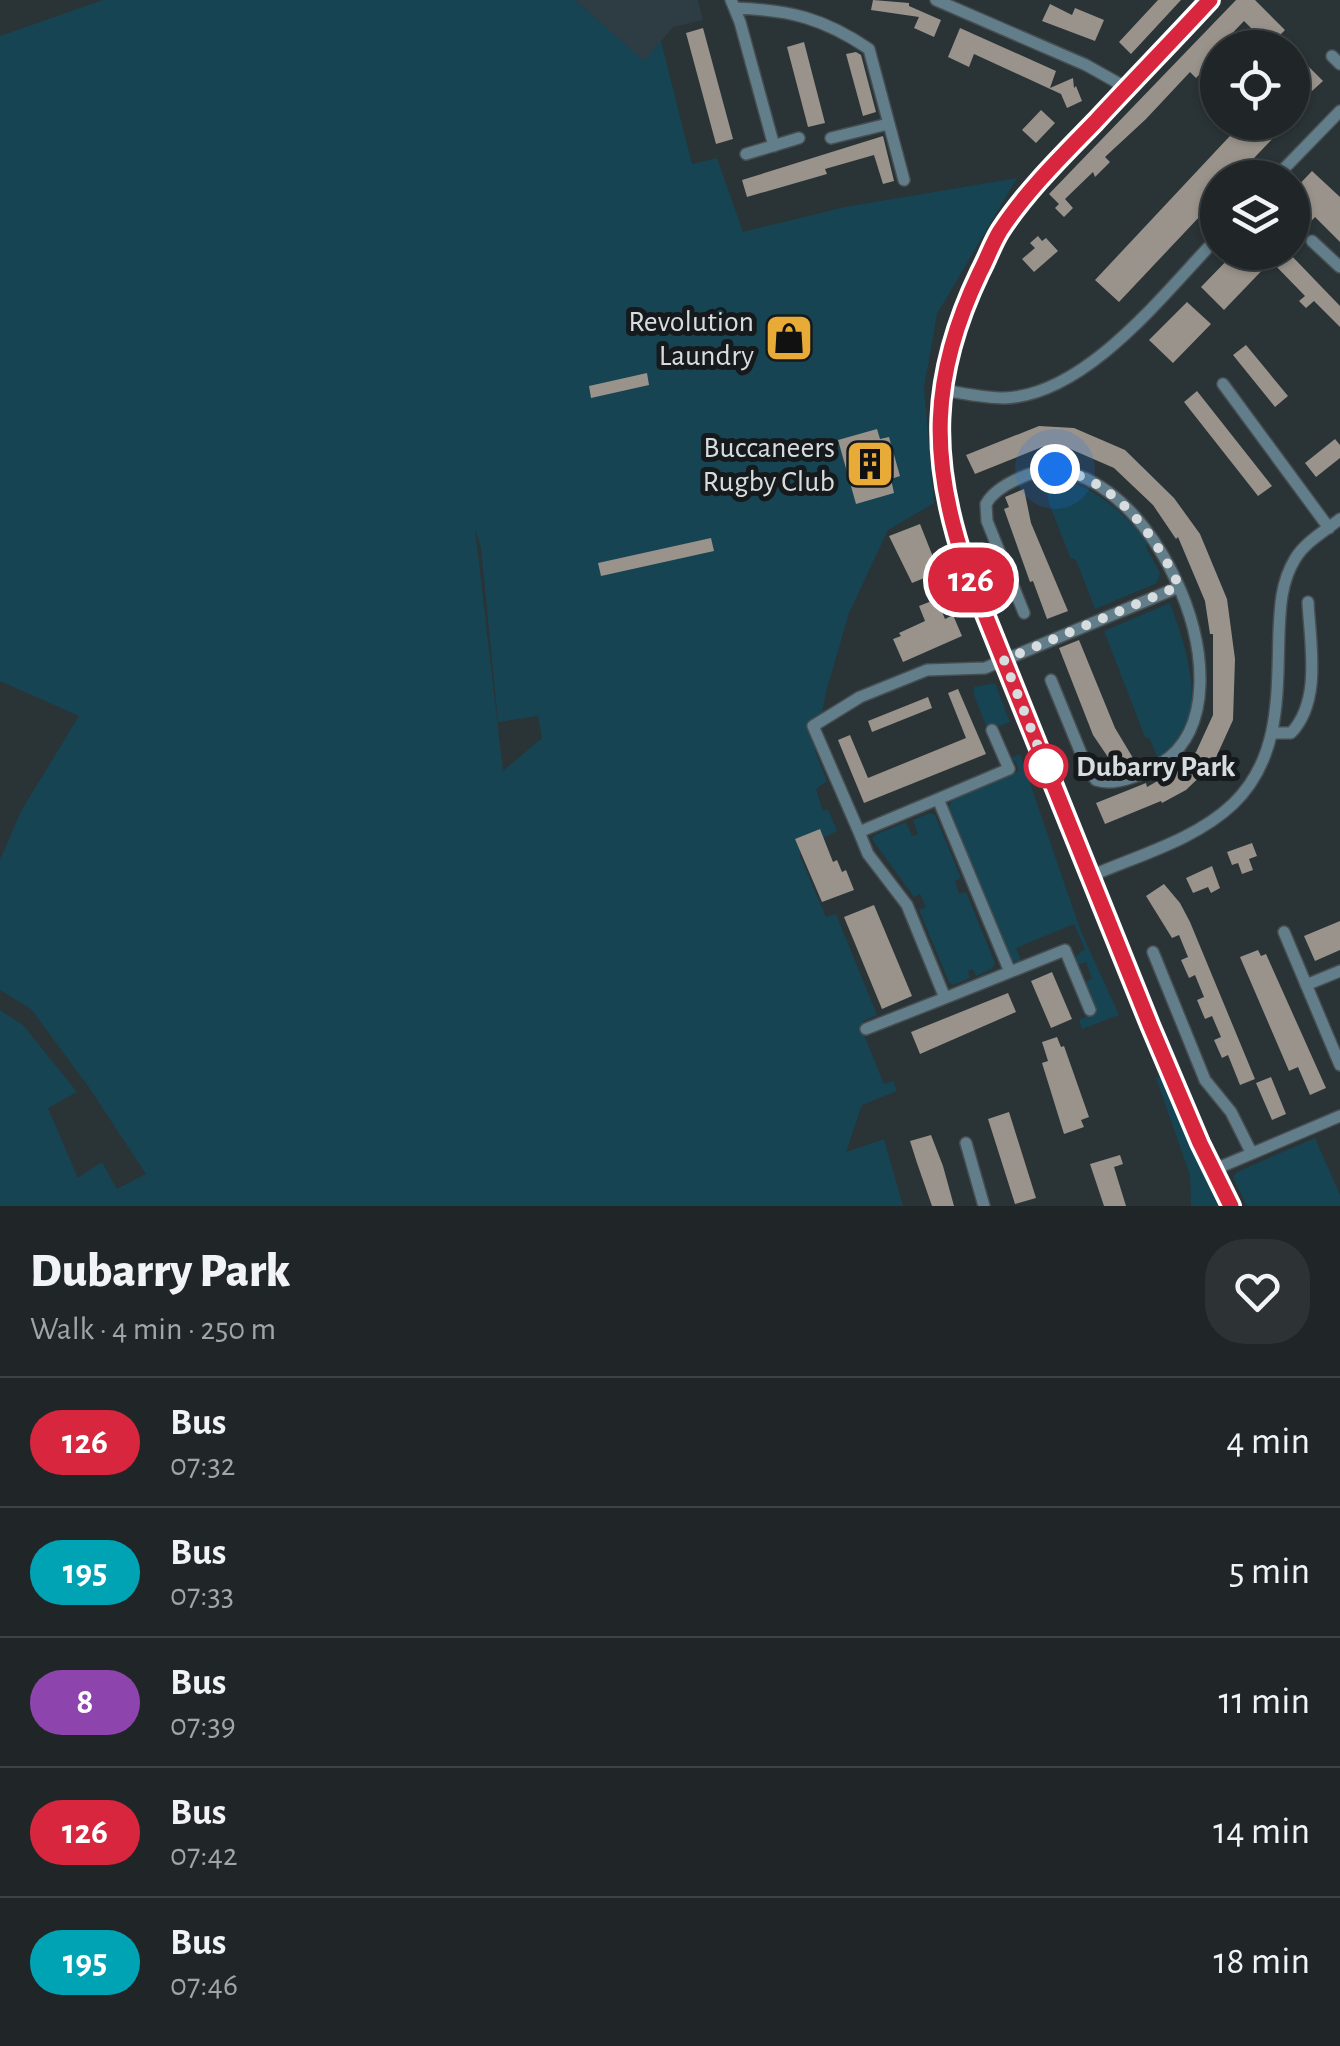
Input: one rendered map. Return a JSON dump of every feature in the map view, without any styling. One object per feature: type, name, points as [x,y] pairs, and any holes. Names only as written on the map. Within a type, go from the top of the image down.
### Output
[{"type":"street","points":[[936,0],[1086,64],[1128,88]]},
{"type":"street","points":[[1210,0],[1058,160],[997,235],[961,316],[942,390],[939,440],[944,496],[966,567],[1231,1206]]},
{"type":"street","points":[[774,146],[733,4],[814,18],[840,29],[869,49],[904,180]]},
{"type":"street","points":[[1292,160],[1340,110]]},
{"type":"street","points":[[832,138],[888,124]]},
{"type":"street","points":[[746,154],[800,138]]},
{"type":"street","points":[[1312,241],[1340,267]]},
{"type":"street","points":[[942,390],[1004,398],[1037,392],[1082,371],[1200,256]]},
{"type":"street","points":[[1223,384],[1329,528]]},
{"type":"street","points":[[1024,613],[987,521],[986,504],[1000,489],[1022,477],[1048,470],[1066,470],[1080,476],[1135,517],[1158,545],[1179,586],[1190,617],[1200,682],[1190,732],[1170,757],[1117,782],[1096,780],[1087,768],[1051,680]]},
{"type":"street","points":[[1091,876],[1185,836],[1223,812],[1258,776],[1273,734],[1284,585],[1294,560],[1340,519]]},
{"type":"street","points":[[945,998],[907,905],[868,854],[813,726],[860,697],[927,670],[974,671],[1179,586]]},
{"type":"street","points":[[1273,734],[1292,733],[1304,716],[1309,698],[1308,602]]},
{"type":"street","points":[[858,832],[1009,769],[992,730]]},
{"type":"street","points":[[938,800],[1010,972]]},
{"type":"street","points":[[1284,932],[1340,1065]]},
{"type":"street","points":[[866,1029],[1078,944]]},
{"type":"street","points":[[1064,950],[1090,1010]]},
{"type":"street","points":[[1153,952],[1205,1080],[1231,1112],[1251,1152]]},
{"type":"street","points":[[1306,985],[1340,971]]},
{"type":"street","points":[[1213,1170],[1340,1116]]},
{"type":"street","points":[[966,1144],[984,1206]]},
{"type":"shaded area","points":[[103,0],[575,0],[644,61],[661,41],[692,164],[717,158],[743,232],[845,207],[1017,178],[937,314],[924,388],[934,503],[888,530],[849,613],[826,692],[815,751],[827,781],[816,789],[823,811],[828,809],[837,831],[800,849],[826,917],[836,914],[877,1015],[863,1021],[864,1035],[884,1084],[893,1081],[897,1091],[862,1105],[846,1152],[884,1139],[903,1206],[0,1206],[0,1010],[23,1025],[77,1092],[48,1108],[78,1178],[102,1162],[117,1189],[146,1174],[31,1009],[0,990],[0,860],[21,811],[79,716],[0,681],[0,36]],"holes":[[[475,528],[481,548],[498,722],[538,716],[542,738],[503,771]]]},
{"type":"shaded area","points":[[575,0],[698,0],[703,20],[673,27],[644,62]]},
{"type":"shaded area","points":[[1042,473],[1088,490],[1125,517],[1148,542],[1146,547],[1160,573],[1157,583],[1095,609],[1076,560],[1070,557]]},
{"type":"shaded area","points":[[1170,603],[1190,673],[1191,711],[1177,743],[1158,759],[1150,739],[1145,737],[1104,631]]},
{"type":"shaded area","points":[[995,683],[1010,722],[988,731],[974,687]]},
{"type":"shaded area","points":[[1020,754],[1080,929],[1119,1015],[1082,1029],[1079,1020],[1096,1012],[1084,983],[1092,979],[1086,962],[1077,965],[1074,958],[1085,949],[1074,924],[1016,948],[1021,961],[1012,961],[948,808],[953,799],[1019,771],[1011,758]]},
{"type":"shaded area","points":[[930,813],[935,815],[961,878],[955,881],[959,894],[966,892],[995,963],[992,969],[976,976],[973,969],[968,971],[970,978],[953,985],[919,910],[926,907],[920,894],[914,897],[872,839],[906,822],[912,836],[918,834],[913,820]]},
{"type":"shaded area","points":[[1161,1077],[1218,1206],[1191,1206],[1190,1175],[1156,1078]]},
{"type":"shaded area","points":[[1315,1138],[1340,1195],[1340,1206],[1247,1206],[1233,1177],[1237,1172]]},
{"type":"building","points":[[873,0],[909,3],[941,20],[934,37],[914,28],[919,17],[871,10]]},
{"type":"building","points":[[1158,0],[1181,0],[1131,54],[1119,42]]},
{"type":"building","points":[[1236,0],[1255,0],[1285,30],[1253,30],[1244,21],[1235,30],[1207,30]]},
{"type":"building","points":[[1050,4],[1072,15],[1075,8],[1104,20],[1095,41],[1042,21]]},
{"type":"building","points":[[703,28],[733,139],[716,144],[686,33]]},
{"type":"building","points":[[960,28],[1056,71],[1050,88],[1073,78],[1082,101],[1067,108],[1061,94],[974,54],[969,67],[948,57]]},
{"type":"building","points":[[1200,37],[1200,74],[1196,78],[1190,72],[1105,157],[1110,162],[1095,177],[1093,172],[1065,199],[1073,208],[1064,217],[1049,194]]},
{"type":"building","points":[[804,42],[825,123],[808,127],[787,47]]},
{"type":"building","points":[[846,54],[861,55],[876,112],[863,116]]},
{"type":"building","points":[[1310,68],[1323,81],[1310,89]]},
{"type":"building","points":[[1041,110],[1055,123],[1036,143],[1022,130]]},
{"type":"building","points":[[883,136],[894,181],[883,184],[874,155],[825,169],[827,174],[747,197],[742,180]]},
{"type":"building","points":[[1226,140],[1271,140],[1252,160],[1207,160]]},
{"type":"building","points":[[1200,168],[1200,216],[1119,302],[1095,280]]},
{"type":"building","points":[[1310,173],[1340,197],[1340,242],[1315,217],[1310,222]]},
{"type":"building","points":[[1038,236],[1042,241],[1046,238],[1058,251],[1034,272],[1022,259],[1035,248],[1030,243]]},
{"type":"building","points":[[1218,270],[1262,270],[1224,310],[1201,287]]},
{"type":"building","points":[[1280,270],[1305,270],[1340,306],[1340,327],[1314,301],[1306,308],[1299,301],[1305,296]]},
{"type":"building","points":[[1187,302],[1211,324],[1173,363],[1149,340]]},
{"type":"building","points":[[1246,345],[1288,396],[1275,407],[1233,355]]},
{"type":"building","points":[[647,373],[649,385],[591,398],[589,386]]},
{"type":"building","points":[[1197,391],[1272,486],[1258,496],[1184,402]]},
{"type":"building","points":[[1039,426],[1074,428],[1125,450],[1174,498],[1200,534],[1227,599],[1235,659],[1233,720],[1213,764],[1186,790],[1105,824],[1096,803],[1146,783],[1147,787],[1177,770],[1196,752],[1213,715],[1213,634],[1205,601],[1178,537],[1153,505],[1114,468],[1068,448],[1042,447],[975,474],[966,455]]},
{"type":"building","name":"Buccaneers Rugby Club","points":[[877,429],[880,439],[889,437],[900,476],[891,479],[894,493],[856,504],[838,440]]},
{"type":"building","points":[[1335,439],[1340,445],[1340,458],[1316,477],[1305,463]]},
{"type":"building","points":[[1024,489],[1031,523],[1068,611],[1047,619],[1004,509],[1009,507],[1005,497]]},
{"type":"building","points":[[920,524],[939,572],[912,583],[889,536]]},
{"type":"building","points":[[711,538],[714,551],[601,576],[598,563]]},
{"type":"building","points":[[937,599],[945,619],[953,615],[962,636],[903,662],[893,639],[925,621],[919,606]]},
{"type":"building","points":[[1079,640],[1115,728],[1133,758],[1114,766],[1093,735],[1059,648]]},
{"type":"building","points":[[958,689],[986,754],[864,803],[838,740],[850,735],[868,778],[966,738],[948,693]]},
{"type":"building","points":[[928,697],[932,708],[872,732],[868,721]]},
{"type":"building","points":[[820,829],[833,862],[837,860],[842,872],[846,870],[854,890],[822,902],[795,839]]},
{"type":"building","points":[[1252,843],[1257,856],[1249,859],[1253,870],[1242,874],[1238,863],[1232,865],[1227,852]]},
{"type":"building","points":[[1212,866],[1220,888],[1211,893],[1208,887],[1193,893],[1186,878]]},
{"type":"building","points":[[1164,884],[1190,922],[1255,1079],[1240,1085],[1228,1055],[1222,1058],[1214,1040],[1221,1037],[1212,1016],[1205,1019],[1197,1000],[1204,997],[1195,975],[1189,978],[1181,960],[1188,957],[1179,935],[1172,938],[1146,896]]},
{"type":"building","points":[[874,905],[912,996],[882,1009],[844,917]]},
{"type":"building","points":[[1340,921],[1340,950],[1315,961],[1304,936]]},
{"type":"building","points":[[1258,950],[1261,956],[1266,954],[1326,1088],[1310,1095],[1298,1067],[1289,1071],[1240,957]]},
{"type":"building","points":[[1052,972],[1072,1019],[1051,1028],[1031,981]]},
{"type":"building","points":[[1008,993],[1016,1012],[920,1054],[911,1032]]},
{"type":"building","points":[[1057,1037],[1064,1046],[1089,1117],[1081,1120],[1084,1127],[1064,1134],[1042,1063],[1048,1061],[1042,1042]]},
{"type":"building","points":[[1271,1077],[1286,1114],[1272,1120],[1256,1083]]},
{"type":"building","points":[[1009,1112],[1036,1198],[1015,1204],[988,1119]]},
{"type":"building","points":[[931,1135],[954,1206],[932,1206],[917,1163],[910,1141]]},
{"type":"building","points":[[1120,1155],[1123,1164],[1114,1167],[1126,1206],[1104,1206],[1090,1164]]},
{"type":"bus line","name":"126","points":[[1210,0],[1058,160],[997,235],[952,342],[942,390],[939,440],[944,496],[966,567],[1150,1025],[1231,1206]]},
{"type":"place","name":"Revolution Laundry","points":[[789,338]]},
{"type":"place","name":"Buccaneers Rugby Club","points":[[870,464]]},
{"type":"place","name":"Dubarry Park","points":[[1046,766]]},
{"type":"route","points":[[1046,766],[1048,772],[1004,660],[1179,586],[1158,545],[1135,517],[1097,486],[1066,470],[1055,469]]}]
